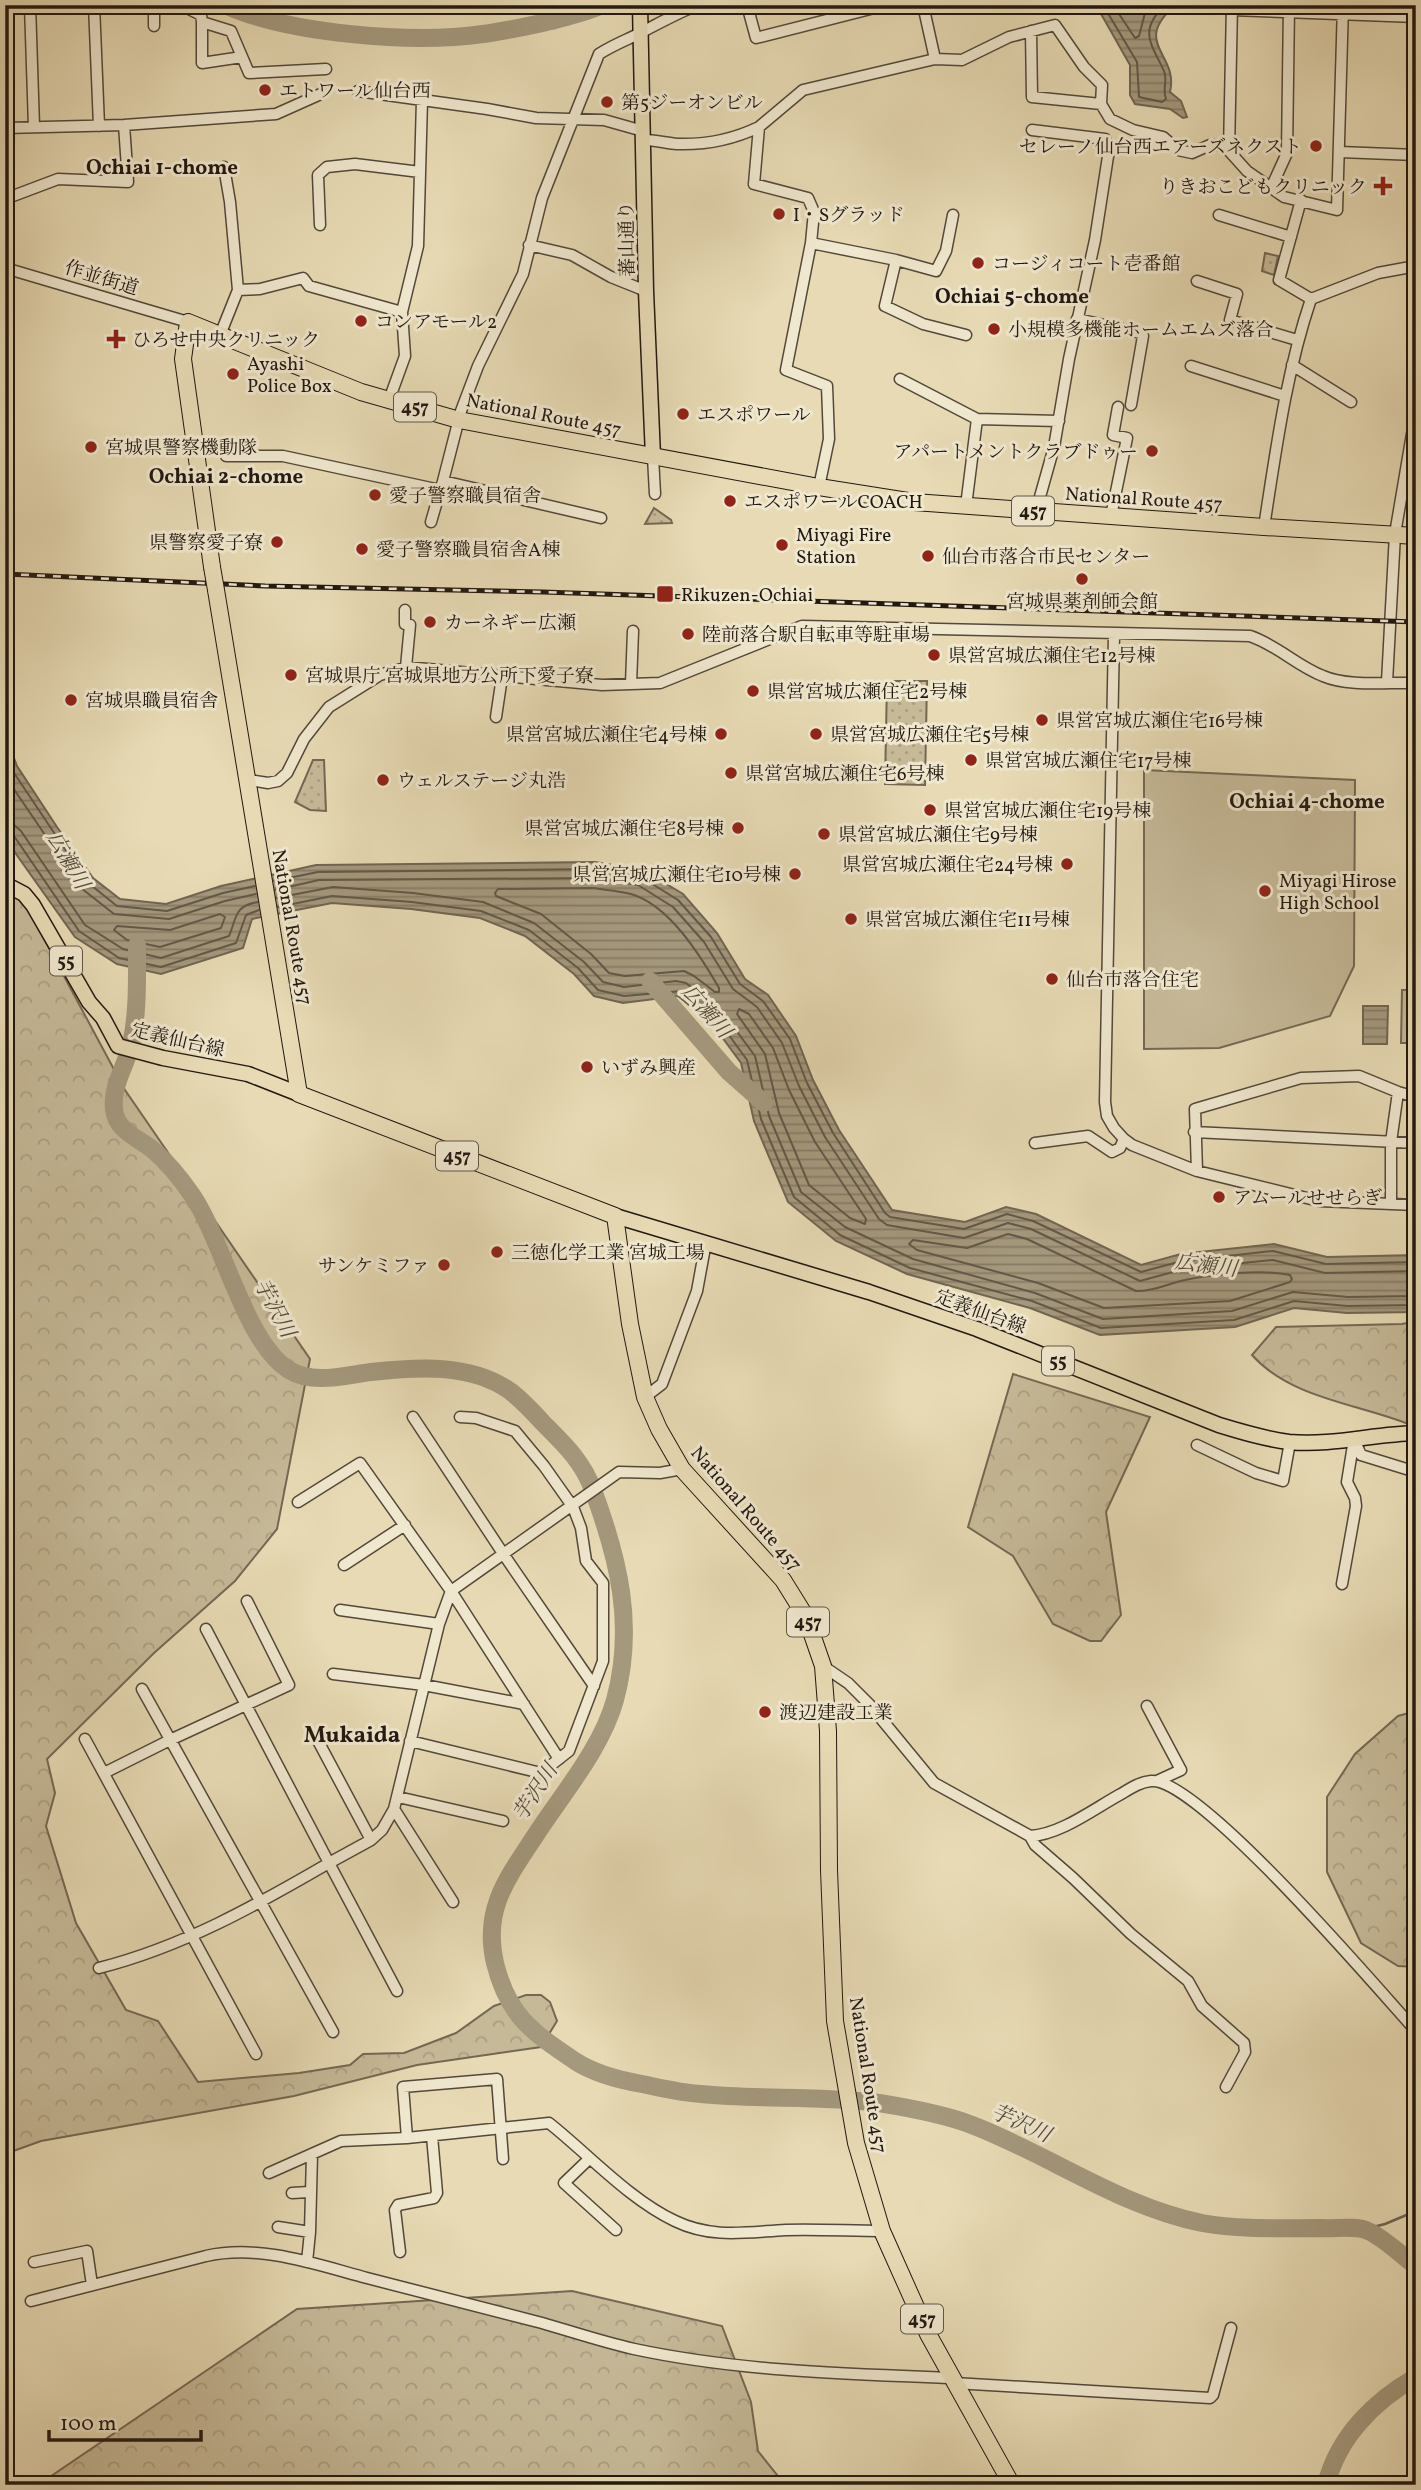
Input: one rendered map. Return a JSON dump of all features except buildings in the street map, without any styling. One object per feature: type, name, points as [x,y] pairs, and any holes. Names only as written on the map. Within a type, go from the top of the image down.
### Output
[{"type":"highway","name":"National Route 457","points":[[299,1094],[212,567],[183,359],[188,322],[361,392],[459,419],[818,487],[914,502],[1416,536]]},
{"type":"highway","name":"457","points":[[299,1094],[615,1216]]},
{"type":"highway","name":"National Route 457","points":[[615,1216],[630,1324],[645,1397],[659,1429],[682,1469],[783,1580],[806,1617],[823,1666],[828,1731],[829,1870],[835,2021],[856,2143],[882,2231],[928,2334],[1012,2485]]},
{"type":"main road","name":"蕃山通り","points":[[641,19],[646,290],[653,457]]},
{"type":"main road","name":"定義仙台線","points":[[5,884],[24,894],[33,905],[89,1002],[103,1018],[118,1046],[163,1058],[248,1074],[299,1094]]},
{"type":"main road","name":"定義仙台線","points":[[615,1216],[869,1292],[977,1329],[1219,1425],[1252,1435],[1290,1442],[1416,1433]]},
{"type":"street","points":[[30,5],[34,127]]},
{"type":"street","points":[[94,5],[99,126]]},
{"type":"street","points":[[153,5],[154,26]]},
{"type":"street","points":[[181,5],[201,15],[202,63],[242,57]]},
{"type":"street","points":[[361,5],[398,8],[453,5]]},
{"type":"street","points":[[431,522],[459,419],[478,366],[523,274],[542,198],[600,54],[641,19],[698,5]]},
{"type":"street","points":[[747,5],[755,38],[886,5]]},
{"type":"street","points":[[923,5],[935,59]]},
{"type":"street","points":[[1342,10],[1337,210],[1284,197],[1247,172],[1229,151],[1232,8],[1342,10],[1416,17]]},
{"type":"street","points":[[1271,188],[1287,153],[1289,8]]},
{"type":"street","points":[[202,22],[231,31],[249,73],[326,69]]},
{"type":"street","points":[[358,91],[536,118],[604,120],[643,136],[673,144],[713,143],[740,136],[759,127],[803,90],[935,59],[962,60],[1009,37],[1055,25],[1084,67],[1102,85],[1101,104],[1110,119],[1133,131],[1163,137],[1178,150],[1192,153],[1210,145],[1229,146]]},
{"type":"street","points":[[1031,31],[1032,97],[1101,104]]},
{"type":"street","points":[[5,128],[124,125],[276,114],[323,93]]},
{"type":"street","points":[[388,400],[405,356],[402,312],[418,246],[422,100]]},
{"type":"street","points":[[1035,511],[1055,447],[1077,319],[1095,240],[1108,150],[1105,139],[1110,119]]},
{"type":"street","points":[[5,199],[58,179],[128,182],[124,125]]},
{"type":"street","points":[[759,127],[754,184],[808,198],[814,212],[811,243],[786,370],[827,386],[829,439],[818,487]]},
{"type":"street","points":[[1032,130],[1105,139]]},
{"type":"street","points":[[1340,152],[1416,155]]},
{"type":"street","points":[[320,225],[318,175],[327,167],[355,164],[420,172]]},
{"type":"street","points":[[220,335],[238,290],[230,202],[223,167]]},
{"type":"street","points":[[1301,200],[1279,280],[1311,299]]},
{"type":"street","points":[[811,243],[936,271],[946,251],[953,215]]},
{"type":"street","points":[[1219,215],[1291,237]]},
{"type":"street","points":[[529,245],[572,255],[611,277],[646,290]]},
{"type":"street","points":[[896,260],[885,306],[923,324],[966,335]]},
{"type":"street","points":[[1264,527],[1285,396],[1297,340],[1311,299],[1378,273],[1416,266]]},
{"type":"street","name":"作並街道","points":[[5,268],[188,322]]},
{"type":"street","points":[[238,290],[260,289],[303,278],[309,286],[402,312]]},
{"type":"street","points":[[1197,281],[1237,294],[1230,320],[1297,340]]},
{"type":"street","points":[[1077,319],[1141,332],[1143,336],[1131,405]]},
{"type":"street","points":[[1292,365],[1351,402]]},
{"type":"street","points":[[1191,366],[1285,396]]},
{"type":"street","points":[[1387,682],[1395,534],[1413,428],[1416,367]]},
{"type":"street","points":[[900,379],[977,419],[1059,421]]},
{"type":"street","points":[[1111,516],[1127,438],[1113,435],[1118,407]]},
{"type":"street","points":[[966,506],[977,419]]},
{"type":"street","points":[[226,456],[283,456],[601,518]]},
{"type":"street","points":[[653,457],[655,494]]},
{"type":"street","points":[[405,610],[405,624],[410,625],[406,667]]},
{"type":"street","points":[[249,780],[268,783],[278,781],[287,773],[304,739],[329,707],[347,691],[380,675],[406,667],[602,685],[660,682],[802,626],[1251,636],[1265,641],[1321,676],[1338,681],[1416,683]]},
{"type":"street","points":[[631,684],[633,631]]},
{"type":"street","points":[[1114,634],[1105,1102],[1107,1116],[1124,1139],[1197,1171],[1319,1201],[1416,1205]]},
{"type":"street","points":[[496,717],[502,677]]},
{"type":"street","points":[[1197,1171],[1195,1109],[1301,1078],[1359,1076],[1416,1097]]},
{"type":"street","points":[[1391,1204],[1391,1142],[1398,1091]]},
{"type":"street","points":[[1194,1132],[1416,1143]]},
{"type":"street","points":[[1035,1143],[1088,1136],[1112,1152],[1120,1148],[1124,1139]]},
{"type":"street","points":[[645,1397],[662,1384],[697,1291],[706,1242]]},
{"type":"street","points":[[413,1417],[594,1686]]},
{"type":"street","points":[[410,1741],[541,1773],[569,1751],[603,1661],[603,1583],[586,1562],[574,1504],[515,1431],[475,1418],[460,1417]]},
{"type":"street","points":[[1354,1439],[1361,1455],[1416,1472]]},
{"type":"street","points":[[1342,1584],[1356,1507],[1355,1497],[1347,1482],[1354,1439]]},
{"type":"street","points":[[1197,1445],[1256,1473],[1283,1481],[1290,1442]]},
{"type":"street","points":[[298,1502],[360,1463],[451,1591],[559,1759]]},
{"type":"street","points":[[99,1968],[192,1937],[261,1902],[371,1840],[382,1830],[398,1797],[439,1624],[451,1591],[620,1472],[660,1473],[682,1469]]},
{"type":"street","points":[[344,1565],[405,1525]]},
{"type":"street","points":[[104,1773],[289,1685],[247,1601]]},
{"type":"street","points":[[340,1610],[439,1624]]},
{"type":"street","points":[[206,1629],[397,1991]]},
{"type":"street","points":[[823,1666],[848,1683],[869,1704],[934,1783],[1030,1836],[1035,1845],[1188,1981],[1202,2006],[1244,2043],[1245,2052],[1226,2087]]},
{"type":"street","points":[[333,1674],[424,1685],[524,1704]]},
{"type":"street","points":[[142,1689],[333,2032]]},
{"type":"street","points":[[1030,1836],[1048,1834],[1139,1784],[1157,1781],[1181,1770],[1147,1706]]},
{"type":"street","points":[[85,1738],[256,2054]]},
{"type":"street","points":[[317,1739],[371,1840]]},
{"type":"street","points":[[1157,1781],[1176,1788],[1243,1843],[1416,2031]]},
{"type":"street","points":[[398,1797],[503,1821]]},
{"type":"street","points":[[394,1809],[453,1902]]},
{"type":"street","points":[[407,2138],[403,2087],[497,2079],[503,2159]]},
{"type":"street","points":[[270,2173],[341,2141],[432,2136],[549,2123],[589,2159],[662,2215],[695,2229],[731,2235],[785,2231],[882,2231]]},
{"type":"street","points":[[400,2252],[396,2210],[398,2205],[434,2198],[437,2193],[432,2136]]},
{"type":"street","points":[[307,2262],[312,2154]]},
{"type":"street","points":[[589,2159],[564,2183],[616,2230]]},
{"type":"street","points":[[292,2193],[309,2192]]},
{"type":"street","points":[[278,2227],[310,2232]]},
{"type":"street","points":[[34,2262],[87,2251],[92,2285]]},
{"type":"street","points":[[31,2301],[226,2251],[246,2251],[307,2262],[592,2339],[681,2358],[1210,2398],[1231,2328]]},
{"type":"green space","points":[[1265,253],[1278,256],[1274,275],[1262,271]]},
{"type":"green space","points":[[654,508],[671,520],[672,523],[645,524]]},
{"type":"green space","points":[[887,681],[927,681],[925,785],[885,784]]},
{"type":"green space","points":[[313,760],[324,760],[326,811],[310,810],[295,802]]},
{"type":"green space","points":[[1144,770],[1355,780],[1354,966],[1330,1016],[1219,1048],[1144,1049]]},
{"type":"green space","points":[[5,866],[125,1090],[310,1359],[277,1529],[235,1581],[154,1653],[47,1759],[55,1793],[46,1826],[76,1923],[126,2010],[158,2021],[198,2082],[299,2073],[350,2065],[363,2054],[404,2053],[456,2033],[494,2006],[526,1995],[541,1995],[550,2002],[557,2021],[541,2047],[417,2065],[294,2096],[41,2141],[5,2154]]},
{"type":"green space","points":[[1402,990],[1416,990],[1416,1043],[1401,1043]]},
{"type":"green space","points":[[1416,1321],[1416,1427],[1307,1391],[1268,1370],[1252,1355],[1276,1327],[1402,1324]]},
{"type":"green space","points":[[1013,1374],[1150,1417],[1106,1512],[1121,1615],[1101,1641],[1090,1641],[1053,1624],[1013,1556],[968,1527]]},
{"type":"green space","points":[[1416,1711],[1416,1967],[1398,1966],[1361,1943],[1327,1872],[1327,1797],[1355,1754],[1398,1716]]},
{"type":"green space","points":[[572,2291],[722,2326],[751,2402],[758,2451],[785,2485],[38,2485],[297,2309]]},
{"type":"water","points":[[1096,5],[1203,5],[1203,12],[1189,13],[1172,8],[1156,31],[1160,50],[1169,68],[1170,92],[1181,101],[1187,117],[1183,118],[1170,109],[1135,104],[1130,95],[1130,65]]},
{"type":"water","points":[[5,734],[17,766],[57,827],[93,878],[120,899],[166,904],[221,886],[316,865],[595,862],[643,870],[683,894],[717,933],[745,979],[768,995],[796,1036],[813,1080],[839,1130],[892,1210],[965,1222],[1006,1207],[1036,1214],[1141,1265],[1181,1254],[1274,1244],[1327,1257],[1416,1255],[1416,1312],[1347,1313],[1294,1308],[1235,1327],[1100,1335],[1030,1308],[907,1274],[836,1241],[788,1202],[754,1121],[741,1063],[713,1025],[678,996],[623,1003],[594,996],[574,974],[525,936],[480,918],[332,903],[252,919],[243,948],[161,974],[117,964],[75,937],[16,854],[5,834]]},
{"type":"water","points":[[1363,1006],[1388,1006],[1387,1044],[1363,1044]]},
{"type":"waterway","points":[[225,5],[252,15],[316,30],[422,38],[509,30],[551,21],[602,5]]},
{"type":"waterway","name":"芋沢川","points":[[137,945],[134,1029],[115,1091],[116,1117],[128,1133],[163,1160],[192,1195],[247,1315],[273,1357],[289,1370],[308,1377],[330,1378],[425,1368],[461,1371],[494,1382],[519,1398],[566,1447],[579,1462],[593,1490],[610,1542],[621,1594],[624,1619],[621,1673],[609,1718],[592,1752],[517,1864],[495,1909],[492,1926],[495,1963],[507,1997],[524,2021],[546,2041],[575,2061],[591,2070],[616,2078],[694,2093],[857,2101],[927,2112],[961,2121],[1001,2137],[1113,2192],[1171,2215],[1231,2227],[1363,2229],[1380,2238],[1416,2266]]},
{"type":"waterway","name":"広瀬川","points":[[650,981],[729,1072],[764,1103]]},
{"type":"waterway","points":[[1365,2229],[1416,2211]]},
{"type":"waterway","name":"芋沢川","points":[[1326,2485],[1339,2451],[1360,2422],[1386,2397],[1416,2377]]},
{"type":"railway","points":[[5,574],[265,586],[543,592],[1416,622]]},
{"type":"place","name":"エトワール仙台西","points":[[265,90]]},
{"type":"place","name":"第5ジーオンビル","points":[[607,102]]},
{"type":"place","name":"セレーノ仙台西エアーズネクスト","points":[[1316,146]]},
{"type":"place","name":"りきおこどもクリニック","points":[[1383,186]]},
{"type":"place","name":"I・Sグラッド","points":[[779,214]]},
{"type":"place","name":"コージィコート壱番館","points":[[978,263]]},
{"type":"place","name":"コンアモール2","points":[[361,321]]},
{"type":"place","name":"小規模多機能ホームエムズ落合","points":[[994,329]]},
{"type":"place","name":"ひろせ中央クリニック","points":[[116,339]]},
{"type":"place","name":"Ayashi Police Box","points":[[233,374]]},
{"type":"place","name":"エスポワール","points":[[683,414]]},
{"type":"place","name":"宮城県警察機動隊","points":[[91,447]]},
{"type":"place","name":"アパートメントクラブドゥー","points":[[1152,451]]},
{"type":"place","name":"愛子警察職員宿舎","points":[[375,495]]},
{"type":"place","name":"エスポワールCOACH","points":[[730,501]]},
{"type":"place","name":"県警察愛子寮","points":[[277,542]]},
{"type":"place","name":"Miyagi Fire Station","points":[[782,545]]},
{"type":"place","name":"愛子警察職員宿舎A棟","points":[[362,549]]},
{"type":"place","name":"仙台市落合市民センター","points":[[928,556]]},
{"type":"place","name":"宮城県薬剤師会館","points":[[1082,579]]},
{"type":"place","name":"Rikuzen-Ochiai","points":[[665,594]]},
{"type":"place","name":"カーネギー広瀬","points":[[430,622]]},
{"type":"place","name":"陸前落合駅自転車等駐車場","points":[[688,634]]},
{"type":"place","name":"県営宮城広瀬住宅12号棟","points":[[934,655]]},
{"type":"place","name":"宮城県庁 宮城県地方公所下愛子寮","points":[[291,675]]},
{"type":"place","name":"県営宮城広瀬住宅2号棟","points":[[753,691]]},
{"type":"place","name":"宮城県職員宿舎","points":[[71,700]]},
{"type":"place","name":"県営宮城広瀬住宅16号棟","points":[[1042,720]]},
{"type":"place","name":"県営宮城広瀬住宅4号棟","points":[[721,734]]},
{"type":"place","name":"県営宮城広瀬住宅5号棟","points":[[816,734]]},
{"type":"place","name":"県営宮城広瀬住宅17号棟","points":[[971,760]]},
{"type":"place","name":"県営宮城広瀬住宅6号棟","points":[[731,773]]},
{"type":"place","name":"ウェルステージ丸浩","points":[[383,780]]},
{"type":"place","name":"県営宮城広瀬住宅19号棟","points":[[930,810]]},
{"type":"place","name":"県営宮城広瀬住宅8号棟","points":[[738,828]]},
{"type":"place","name":"県営宮城広瀬住宅9号棟","points":[[824,834]]},
{"type":"place","name":"県営宮城広瀬住宅24号棟","points":[[1067,864]]},
{"type":"place","name":"県営宮城広瀬住宅10号棟","points":[[795,874]]},
{"type":"place","name":"Miyagi Hirose High School","points":[[1265,891]]},
{"type":"place","name":"県営宮城広瀬住宅11号棟","points":[[851,919]]},
{"type":"place","name":"仙台市落合住宅","points":[[1052,979]]},
{"type":"place","name":"いずみ興産","points":[[587,1067]]},
{"type":"place","name":"アムールせせらぎ","points":[[1219,1197]]},
{"type":"place","name":"三徳化学工業 宮城工場","points":[[497,1252]]},
{"type":"place","name":"サンケミファ","points":[[444,1265]]},
{"type":"place","name":"渡辺建設工業","points":[[765,1712]]},
{"type":"district","name":"Ochiai 1-chome","points":[[162,167]]},
{"type":"district","name":"Ochiai 5-chome","points":[[1012,296]]},
{"type":"district","name":"Ochiai 2-chome","points":[[226,476]]},
{"type":"district","name":"Ochiai 4-chome","points":[[1307,801]]},
{"type":"district","name":"Mukaida","points":[[352,1734]]}]
